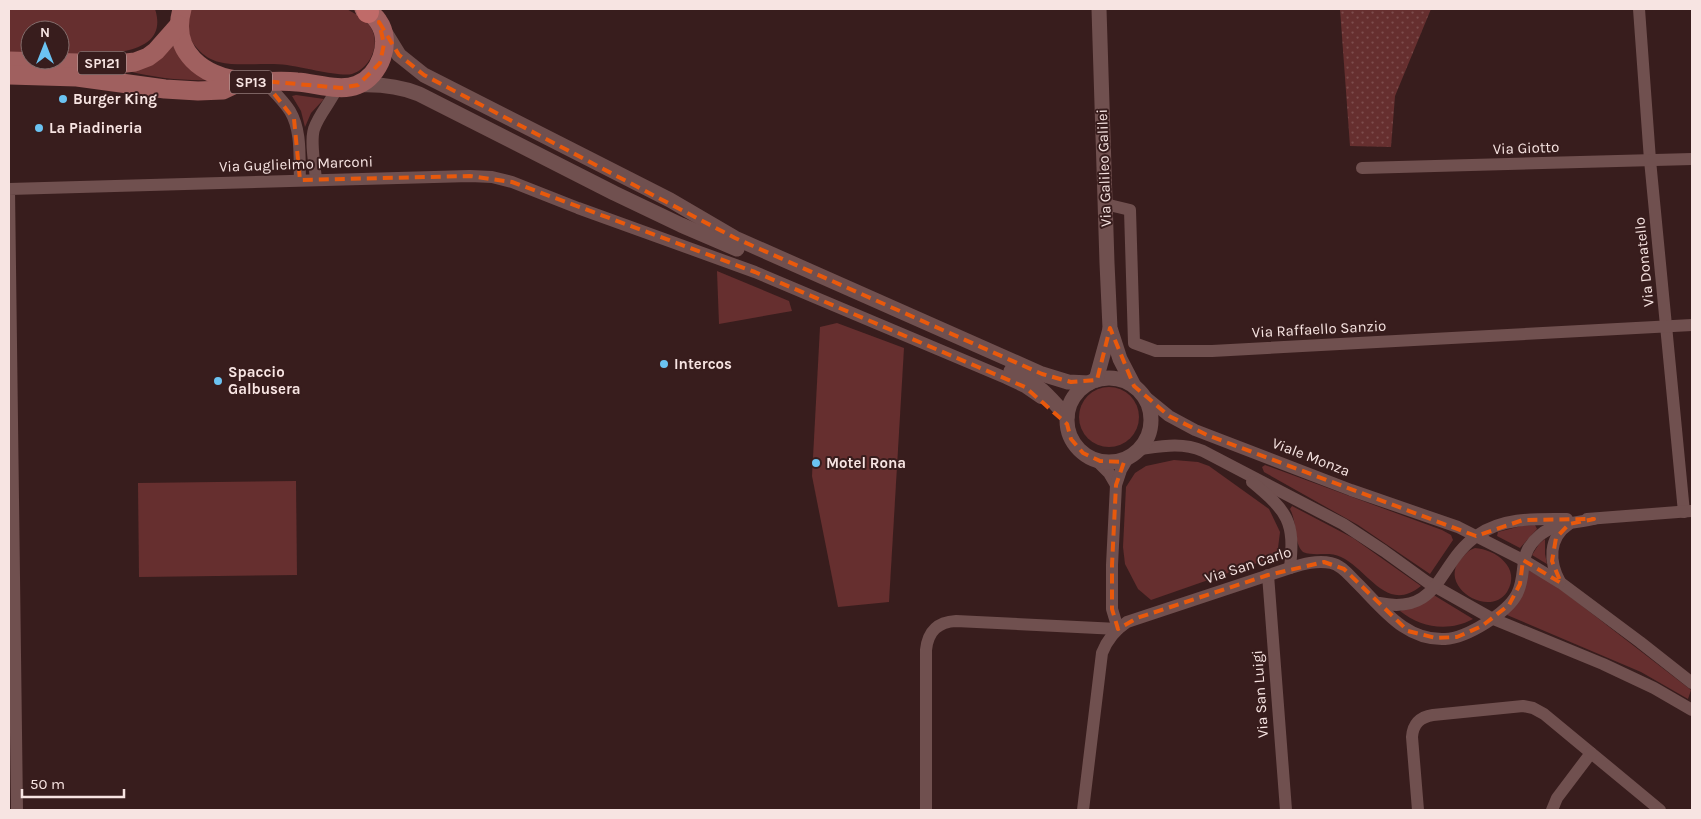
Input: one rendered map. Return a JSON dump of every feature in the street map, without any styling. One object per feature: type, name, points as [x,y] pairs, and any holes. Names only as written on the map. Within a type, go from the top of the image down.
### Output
[{"type":"main road","points":[[358,85],[371,77],[380,63],[384,44],[369,13]]},
{"type":"main road","name":"SP13","points":[[177,15],[182,44],[192,60],[217,75],[242,81],[304,82],[337,88],[358,85]]},
{"type":"main road","name":"SP121","points":[[9,61],[117,64],[135,62],[156,52],[177,15]]},
{"type":"main road","name":"SP121","points":[[9,75],[62,76],[165,89],[198,91],[223,90],[242,81]]},
{"type":"street","name":"Via Galileo Galilei","points":[[1099,9],[1110,328],[1120,359],[1138,390]]},
{"type":"street","name":"Via Donatello","points":[[1639,9],[1650,160],[1666,327],[1688,512]]},
{"type":"street","points":[[369,13],[399,55],[424,74],[670,200],[735,238],[1042,374],[1068,382],[1093,382],[1116,379],[1138,390],[1149,406],[1152,421],[1148,436],[1140,449],[1128,458],[1115,462],[1096,460],[1083,454],[1076,447],[1070,434],[1067,420],[1070,405],[1074,396],[1093,382]]},
{"type":"street","points":[[264,81],[287,106],[294,119],[298,132],[300,180]]},
{"type":"street","name":"SP13","points":[[358,85],[394,87],[427,97],[614,193],[681,225],[1022,376],[1043,390],[1067,420]]},
{"type":"street","points":[[316,180],[313,134],[317,122],[330,103],[337,88]]},
{"type":"street","name":"Via Giotto","points":[[1362,168],[1692,159]]},
{"type":"street","name":"Via Guglielmo Marconi","points":[[9,189],[470,176],[512,182],[755,272],[1006,378],[1035,393],[1067,420]]},
{"type":"street","points":[[9,189],[17,810]]},
{"type":"street","name":"Via Raffaello Sanzio","points":[[1105,204],[1130,210],[1134,344],[1156,352],[1666,327]]},
{"type":"street","points":[[1666,327],[1692,325]]},
{"type":"street","name":"Via Galileo Galilei","points":[[1093,382],[1110,328]]},
{"type":"street","name":"Viale Monza","points":[[1138,390],[1169,416],[1195,430],[1351,490],[1450,524],[1523,560],[1561,583],[1640,642],[1692,684]]},
{"type":"street","points":[[1140,449],[1170,445],[1187,446],[1203,451],[1343,524],[1436,587],[1491,618],[1619,671],[1692,710]]},
{"type":"street","points":[[1118,629],[1112,609],[1116,485],[1128,458]]},
{"type":"street","points":[[1096,460],[1109,473],[1116,485]]},
{"type":"street","points":[[1235,467],[1271,497],[1286,516],[1292,536],[1290,568]]},
{"type":"street","points":[[1491,618],[1509,605],[1517,594],[1523,560],[1530,546],[1541,534],[1555,527],[1594,520],[1688,512]]},
{"type":"street","points":[[1379,603],[1395,606],[1408,604],[1427,595],[1436,587],[1452,559],[1476,536],[1494,526],[1523,520],[1594,520]]},
{"type":"street","points":[[1561,583],[1552,565],[1552,551],[1559,533],[1569,524]]},
{"type":"street","name":"Via San Carlo","points":[[1118,629],[1137,618],[1290,568],[1312,563],[1337,565],[1379,603],[1394,621],[1418,635],[1453,638],[1469,633],[1482,626],[1491,618]]},
{"type":"street","name":"Via San Luigi","points":[[1268,575],[1286,810]]},
{"type":"street","points":[[926,810],[926,650],[929,636],[934,629],[945,622],[956,621],[1118,629]]},
{"type":"street","points":[[1083,810],[1102,654],[1108,640],[1118,629]]},
{"type":"street","points":[[1418,810],[1412,737],[1417,722],[1424,717],[1528,706],[1539,710],[1660,810]]},
{"type":"street","points":[[1552,810],[1557,798],[1591,753]]},
{"type":"highlighted area","points":[[379,22],[399,55],[424,75],[735,238],[1042,374],[1071,382],[1097,380],[1110,328],[1134,386],[1169,416],[1207,435],[1476,536],[1523,520],[1594,519],[1569,524],[1556,538],[1552,561],[1561,583],[1523,560],[1520,584],[1509,605],[1482,626],[1457,637],[1436,638],[1408,631],[1344,569],[1324,562],[1268,575],[1137,618],[1118,629],[1112,609],[1112,565],[1116,485],[1124,462],[1100,461],[1083,453],[1071,439],[1067,424],[1025,387],[755,272],[512,182],[470,176],[300,180],[294,119],[264,81],[341,88],[358,85],[380,63],[384,44]]},
{"type":"shaded area","points":[[9,9],[155,9],[157,26],[152,38],[141,46],[125,51],[90,54],[70,53],[70,20],[20,20],[20,53],[9,52]]},
{"type":"shaded area","points":[[191,9],[347,9],[369,25],[374,34],[374,48],[369,61],[364,67],[352,74],[346,75],[287,65],[219,62],[207,57],[192,42],[187,30]]},
{"type":"shaded area","points":[[1340,9],[1431,9],[1395,96],[1391,147],[1350,146]]},
{"type":"shaded area","points":[[173,45],[184,62],[211,80],[149,76],[128,71],[154,62],[163,56]]},
{"type":"shaded area","points":[[292,96],[324,99],[311,113],[305,127],[301,111]]},
{"type":"shaded area","points":[[717,271],[789,301],[792,311],[719,324]]},
{"type":"shaded area","points":[[837,323],[904,348],[889,602],[838,607],[812,476],[820,327]]},
{"type":"shaded area","points":[[1109,387],[1125,392],[1130,396],[1134,401],[1139,417],[1134,433],[1130,438],[1125,442],[1109,447],[1093,442],[1088,438],[1084,433],[1079,417],[1084,401],[1088,396],[1093,392]]},
{"type":"shaded area","points":[[1174,460],[1198,462],[1209,466],[1269,509],[1280,532],[1277,556],[1151,600],[1138,589],[1125,564],[1123,547],[1126,487],[1135,473],[1146,466]]},
{"type":"shaded area","points":[[1265,465],[1442,530],[1451,535],[1453,540],[1430,574],[1358,525],[1264,472],[1262,467]]},
{"type":"shaded area","points":[[296,481],[297,575],[139,577],[138,483]]},
{"type":"shaded area","points":[[1292,506],[1353,538],[1421,586],[1409,593],[1398,595],[1388,593],[1341,557],[1332,554],[1303,552],[1298,543],[1290,509]]},
{"type":"shaded area","points":[[1535,525],[1537,529],[1520,548],[1497,536],[1498,532],[1521,526]]},
{"type":"shaded area","points":[[1545,539],[1547,564],[1532,555],[1539,544]]},
{"type":"shaded area","points":[[1475,548],[1483,549],[1498,556],[1509,568],[1511,583],[1507,592],[1499,599],[1489,602],[1478,601],[1460,589],[1456,580],[1455,570],[1460,560],[1468,551]]},
{"type":"shaded area","points":[[1528,570],[1551,582],[1691,690],[1688,699],[1641,672],[1507,615]]},
{"type":"shaded area","points":[[1432,594],[1473,619],[1454,626],[1435,626],[1417,621],[1400,611]]},
{"type":"place","name":"Burger King","points":[[63,99]]},
{"type":"place","name":"La Piadineria","points":[[39,128]]},
{"type":"place","name":"Intercos","points":[[664,364]]},
{"type":"place","name":"Spaccio Galbusera","points":[[218,381]]},
{"type":"place","name":"Motel Rona","points":[[816,463]]}]
